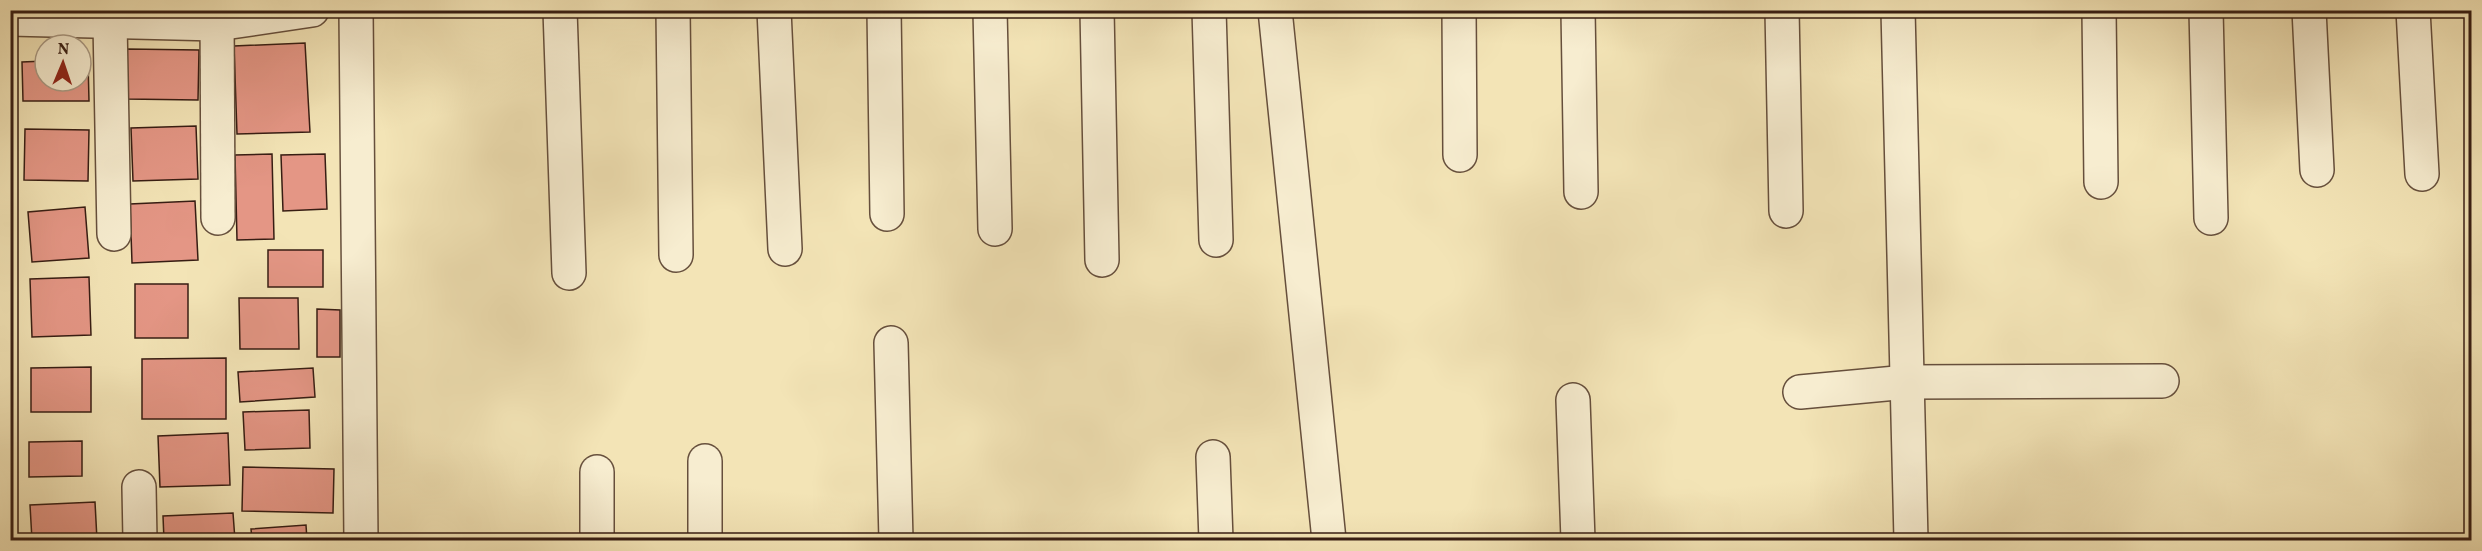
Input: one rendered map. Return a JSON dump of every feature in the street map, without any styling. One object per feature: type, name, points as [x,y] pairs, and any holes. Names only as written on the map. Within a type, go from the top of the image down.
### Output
[{"type":"street","points":[[10,19],[110,22],[312,10]]},
{"type":"street","points":[[356,10],[361,540]]},
{"type":"street","points":[[560,10],[569,273]]},
{"type":"street","points":[[673,10],[676,255]]},
{"type":"street","points":[[774,10],[785,249]]},
{"type":"street","points":[[884,10],[887,214]]},
{"type":"street","points":[[990,10],[995,229]]},
{"type":"street","points":[[1097,10],[1102,260]]},
{"type":"street","points":[[1209,10],[1216,240]]},
{"type":"street","points":[[1275,10],[1329,540]]},
{"type":"street","points":[[1459,10],[1460,155]]},
{"type":"street","points":[[1578,10],[1581,192]]},
{"type":"street","points":[[1782,10],[1786,211]]},
{"type":"street","points":[[1898,10],[1911,540]]},
{"type":"street","points":[[2099,10],[2101,182]]},
{"type":"street","points":[[2206,10],[2211,218]]},
{"type":"street","points":[[2309,10],[2317,171]]},
{"type":"street","points":[[2413,10],[2422,174]]},
{"type":"street","points":[[217,17],[218,218]]},
{"type":"street","points":[[110,22],[114,234]]},
{"type":"street","points":[[891,343],[896,540]]},
{"type":"street","points":[[1800,392],[1907,382],[2162,381]]},
{"type":"street","points":[[1573,400],[1578,540]]},
{"type":"street","points":[[1213,457],[1216,540]]},
{"type":"street","points":[[705,461],[705,540]]},
{"type":"street","points":[[597,472],[597,540]]},
{"type":"street","points":[[139,487],[140,540]]},
{"type":"building","points":[[305,43],[310,132],[237,134],[234,46]]},
{"type":"building","points":[[127,49],[199,50],[198,100],[126,99]]},
{"type":"building","points":[[22,62],[33,62],[33,93],[89,93],[89,101],[23,101]]},
{"type":"building","points":[[196,126],[198,179],[133,181],[131,128]]},
{"type":"building","points":[[25,129],[89,130],[88,181],[24,180]]},
{"type":"building","points":[[272,154],[274,239],[237,240],[235,155]]},
{"type":"building","points":[[325,154],[327,209],[283,211],[281,155]]},
{"type":"building","points":[[195,201],[198,260],[132,263],[130,204]]},
{"type":"building","points":[[85,207],[89,258],[32,262],[28,212]]},
{"type":"building","points":[[10,212],[15,212],[17,274],[10,274]]},
{"type":"building","points":[[268,250],[323,250],[323,287],[268,287]]},
{"type":"building","points":[[89,277],[91,335],[32,337],[30,279]]},
{"type":"building","points":[[135,284],[188,284],[188,338],[135,338]]},
{"type":"building","points":[[10,287],[13,324],[10,324]]},
{"type":"building","points":[[239,298],[298,298],[299,349],[240,349]]},
{"type":"building","points":[[317,309],[340,310],[340,357],[317,357]]},
{"type":"building","points":[[226,358],[226,419],[142,419],[142,359]]},
{"type":"building","points":[[91,367],[91,412],[31,412],[31,368]]},
{"type":"building","points":[[313,368],[315,397],[240,402],[238,372]]},
{"type":"building","points":[[309,410],[310,448],[245,450],[243,412]]},
{"type":"building","points":[[228,433],[230,485],[160,487],[158,436]]},
{"type":"building","points":[[82,441],[82,476],[29,477],[29,442]]},
{"type":"building","points":[[243,467],[334,469],[333,513],[242,511]]},
{"type":"building","points":[[95,502],[97,540],[32,540],[30,505]]},
{"type":"building","points":[[233,513],[235,540],[164,540],[163,516]]},
{"type":"building","points":[[306,525],[307,540],[252,540],[251,529]]}]
